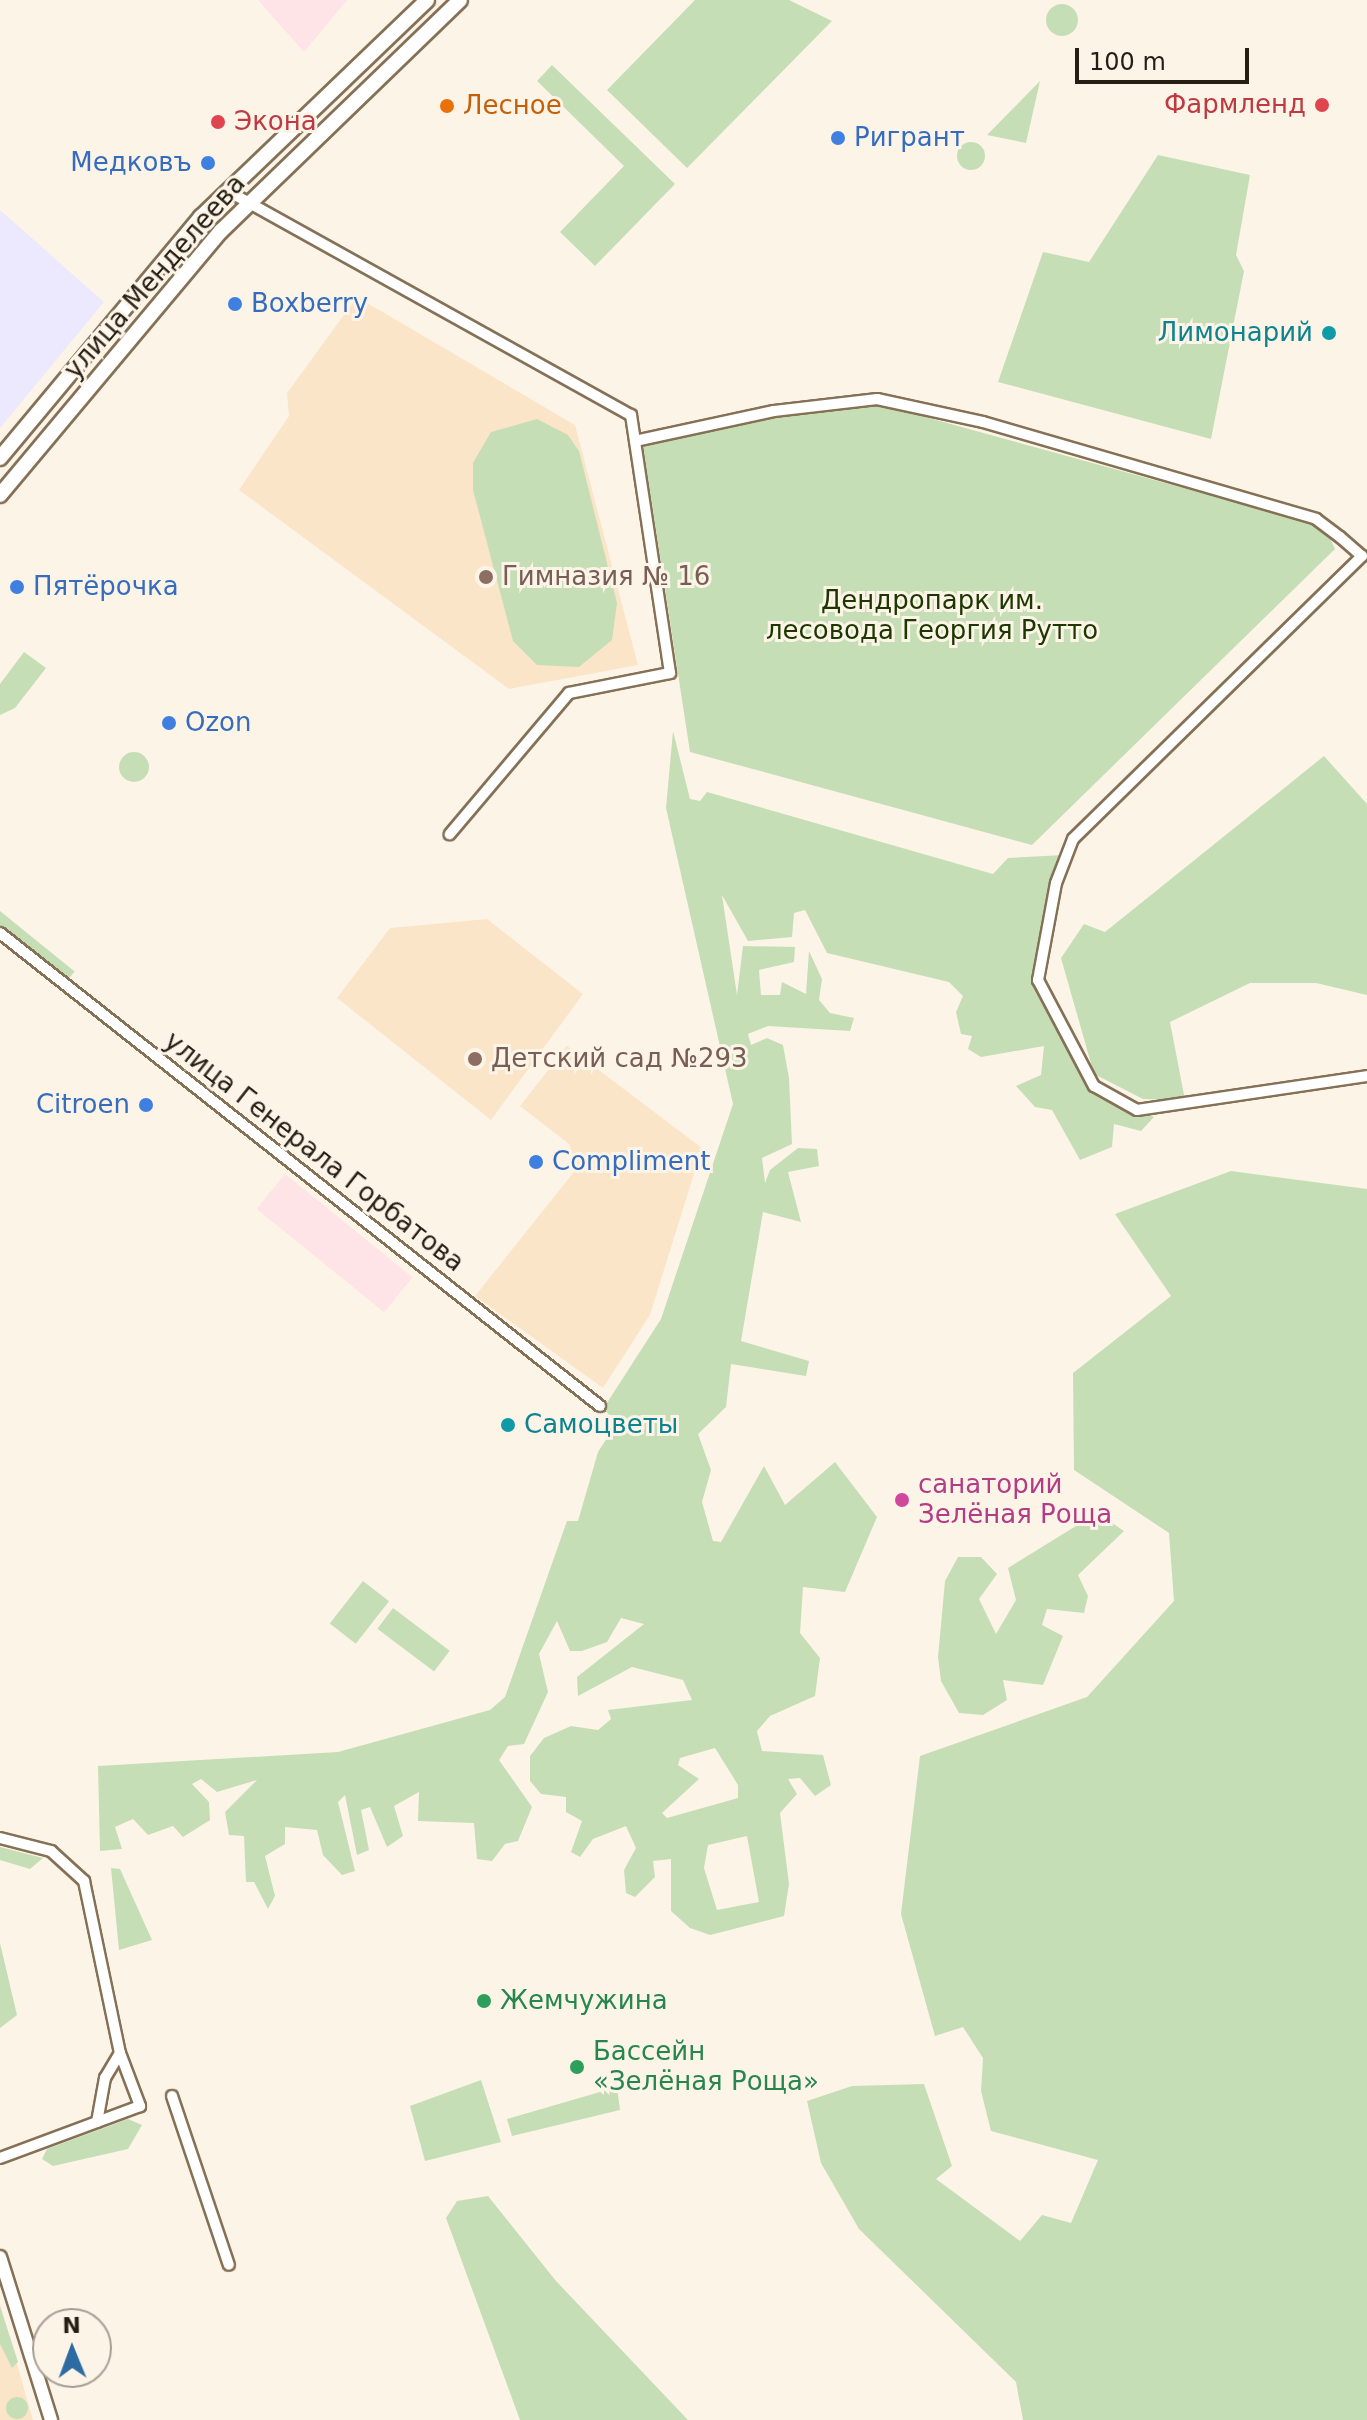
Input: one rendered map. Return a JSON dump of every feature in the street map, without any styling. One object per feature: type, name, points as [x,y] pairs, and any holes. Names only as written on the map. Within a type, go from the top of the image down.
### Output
[{"type":"main road","name":"улица Менделеева","points":[[0,458],[228,191],[427,0]]},
{"type":"main road","name":"улица Менделеева","points":[[0,495],[246,207],[460,0]]},
{"type":"street","points":[[228,191],[246,207],[631,415],[670,673],[569,693],[450,834]]},
{"type":"street","points":[[635,441],[774,411],[877,399],[983,422],[1316,519],[1362,556],[1073,839],[1056,883],[1038,980],[1094,1086],[1137,1110],[1367,1076]]},
{"type":"street","name":"улица Генерала Горбатова","points":[[0,933],[600,1406]]},
{"type":"street","points":[[0,1838],[51,1851],[84,1881],[120,2053],[140,2106],[0,2158]]},
{"type":"street","points":[[97,2122],[105,2078],[120,2053]]},
{"type":"street","points":[[172,2096],[229,2265]]},
{"type":"street","points":[[0,2257],[51,2420]]},
{"type":"shaded area","points":[[258,0],[347,0],[304,52]]},
{"type":"shaded area","points":[[0,210],[104,302],[0,428]]},
{"type":"shaded area","name":"Гимназия № 16","points":[[357,297],[575,425],[638,665],[509,689],[239,490],[289,416],[287,393]]},
{"type":"shaded area","name":"Детский сад №293","points":[[487,919],[583,994],[491,1120],[337,998],[390,928]]},
{"type":"shaded area","points":[[567,1046],[702,1148],[650,1315],[603,1388],[475,1296],[577,1168],[569,1144],[520,1106]]},
{"type":"shaded area","points":[[285,1174],[412,1277],[384,1312],[257,1209]]},
{"type":"shaded area","points":[[0,2304],[33,2420],[0,2420]]},
{"type":"green space","points":[[695,0],[789,0],[832,21],[687,168],[607,90]]},
{"type":"green space","points":[[1062,4],[1073,9],[1078,20],[1073,31],[1062,36],[1051,31],[1046,20],[1051,9]]},
{"type":"green space","points":[[552,65],[675,184],[595,266],[560,232],[624,166],[537,81]]},
{"type":"green space","points":[[1040,81],[1026,143],[987,135]]},
{"type":"green space","points":[[971,142],[981,146],[985,156],[981,166],[971,170],[961,166],[957,156],[961,146]]},
{"type":"green space","points":[[1158,155],[1250,175],[1236,255],[1244,271],[1211,439],[998,382],[1043,252],[1089,262]]},
{"type":"green space","name":"Дендропарк им. лесовода Георгия Рутто","points":[[878,404],[1325,527],[1335,549],[1032,845],[690,752],[643,445],[774,416]]},
{"type":"green space","points":[[537,419],[568,435],[579,451],[617,603],[612,640],[579,667],[537,665],[513,641],[473,490],[473,463],[491,432]]},
{"type":"green space","points":[[24,652],[46,668],[15,708],[0,715],[0,684]]},
{"type":"green space","points":[[673,731],[690,799],[700,801],[707,792],[993,874],[1008,858],[1063,855],[1035,983],[1086,1087],[1154,1117],[1141,1131],[1114,1124],[1112,1147],[1080,1160],[1052,1110],[1035,1107],[1016,1086],[1041,1075],[1044,1046],[981,1057],[968,1049],[972,1036],[961,1034],[956,1012],[963,996],[949,982],[827,953],[805,910],[794,913],[792,937],[748,941],[722,895],[737,995],[743,946],[795,947],[794,962],[759,970],[761,995],[780,995],[782,982],[806,994],[809,951],[822,979],[819,1000],[830,1013],[854,1018],[850,1031],[768,1026],[748,1034],[751,1045],[767,1038],[783,1045],[789,1078],[792,1144],[762,1158],[765,1183],[770,1170],[798,1148],[817,1149],[819,1166],[788,1172],[801,1222],[763,1212],[741,1341],[809,1361],[806,1376],[731,1364],[726,1407],[698,1434],[711,1470],[702,1502],[713,1541],[721,1542],[764,1466],[785,1505],[835,1462],[877,1517],[845,1592],[803,1587],[800,1633],[820,1658],[815,1696],[770,1716],[757,1731],[762,1751],[823,1755],[831,1785],[815,1796],[800,1778],[788,1779],[797,1794],[780,1813],[789,1884],[784,1916],[710,1935],[690,1928],[671,1911],[671,1859],[653,1861],[655,1877],[635,1897],[626,1893],[624,1870],[636,1848],[626,1826],[593,1839],[580,1857],[571,1852],[582,1821],[566,1812],[566,1797],[541,1794],[530,1781],[530,1756],[544,1738],[571,1726],[598,1730],[611,1719],[608,1710],[692,1700],[683,1680],[632,1667],[578,1696],[577,1677],[644,1624],[621,1618],[607,1642],[582,1651],[570,1651],[557,1621],[539,1654],[548,1692],[524,1744],[508,1746],[499,1760],[532,1807],[518,1841],[505,1844],[492,1861],[477,1859],[474,1823],[418,1821],[419,1792],[394,1806],[403,1836],[387,1847],[370,1807],[361,1810],[369,1850],[357,1855],[345,1795],[338,1802],[355,1871],[342,1875],[323,1855],[317,1830],[285,1827],[285,1844],[265,1856],[275,1896],[268,1909],[254,1882],[246,1882],[244,1836],[229,1835],[225,1812],[257,1780],[217,1792],[201,1779],[192,1784],[209,1802],[210,1820],[183,1837],[173,1826],[148,1835],[133,1819],[115,1827],[122,1849],[100,1851],[98,1766],[338,1752],[490,1710],[505,1697],[567,1521],[578,1521],[598,1452],[617,1422],[603,1409],[661,1319],[733,1104],[666,808]],"holes":[[[715,1748],[738,1785],[738,1798],[667,1818],[662,1813],[699,1779],[678,1765],[680,1758]],[[747,1836],[759,1902],[717,1910],[704,1868],[708,1845]]]},
{"type":"green space","points":[[134,752],[144,757],[149,767],[144,777],[134,782],[124,777],[119,767],[124,757]]},
{"type":"green space","points":[[1324,756],[1367,804],[1367,995],[1316,983],[1250,983],[1170,1022],[1185,1100],[1143,1099],[1094,1074],[1061,958],[1084,924],[1105,932]]},
{"type":"green space","points":[[0,911],[75,971],[67,981],[0,926]]},
{"type":"green space","points":[[1231,1171],[1367,1189],[1367,2420],[1023,2420],[1016,2382],[859,2229],[821,2163],[807,2101],[852,2086],[924,2084],[952,2166],[936,2179],[1020,2241],[1042,2215],[1071,2223],[1098,2160],[991,2131],[981,2091],[983,2058],[963,2027],[935,2036],[901,1914],[920,1756],[1087,1697],[1174,1601],[1169,1533],[1074,1470],[1073,1373],[1171,1296],[1115,1214]]},
{"type":"green space","points":[[1097,1513],[1124,1531],[1078,1575],[1088,1596],[1084,1613],[1047,1609],[1042,1625],[1063,1636],[1043,1685],[1003,1680],[1007,1700],[983,1715],[959,1713],[941,1681],[938,1657],[945,1581],[958,1557],[981,1557],[997,1574],[979,1599],[996,1634],[1016,1600],[1008,1568]]},
{"type":"green space","points":[[363,1581],[389,1601],[356,1644],[330,1624]]},
{"type":"green space","points":[[393,1608],[450,1651],[434,1671],[377,1629]]},
{"type":"green space","points":[[0,1847],[43,1858],[30,1869],[0,1860]]},
{"type":"green space","points":[[111,1868],[120,1869],[152,1940],[119,1950]]},
{"type":"green space","points":[[0,1943],[17,2015],[0,2028]]},
{"type":"green space","points":[[481,2080],[501,2142],[425,2161],[410,2106]]},
{"type":"green space","points":[[617,2087],[620,2110],[512,2136],[507,2119]]},
{"type":"green space","points":[[128,2119],[142,2125],[128,2149],[53,2166],[42,2159],[47,2149]]},
{"type":"green space","points":[[488,2196],[556,2281],[688,2420],[520,2420],[446,2218],[457,2201]]},
{"type":"green space","points":[[0,2306],[18,2362],[12,2368],[0,2344]]},
{"type":"green space","points":[[17,2397],[25,2400],[28,2408],[25,2416],[17,2419],[9,2416],[6,2408],[9,2400]]},
{"type":"place","name":"Фармленд","points":[[1322,105]]},
{"type":"place","name":"Лесное","points":[[447,106]]},
{"type":"place","name":"Экона","points":[[218,122]]},
{"type":"place","name":"Ригрант","points":[[838,138]]},
{"type":"place","name":"Медковъ","points":[[208,163]]},
{"type":"place","name":"Boxberry","points":[[235,304]]},
{"type":"place","name":"Лимонарий","points":[[1329,333]]},
{"type":"place","name":"Гимназия № 16","points":[[486,577]]},
{"type":"place","name":"Пятёрочка","points":[[17,587]]},
{"type":"place","name":"Ozon","points":[[169,723]]},
{"type":"place","name":"Детский сад №293","points":[[475,1059]]},
{"type":"place","name":"Citroen","points":[[146,1105]]},
{"type":"place","name":"Compliment","points":[[536,1162]]},
{"type":"place","name":"Самоцветы","points":[[508,1425]]},
{"type":"place","name":"санаторий Зелёная Роща","points":[[902,1500]]},
{"type":"place","name":"Жемчужина","points":[[484,2001]]},
{"type":"place","name":"Бассейн «Зелёная Роща»","points":[[577,2067]]}]
